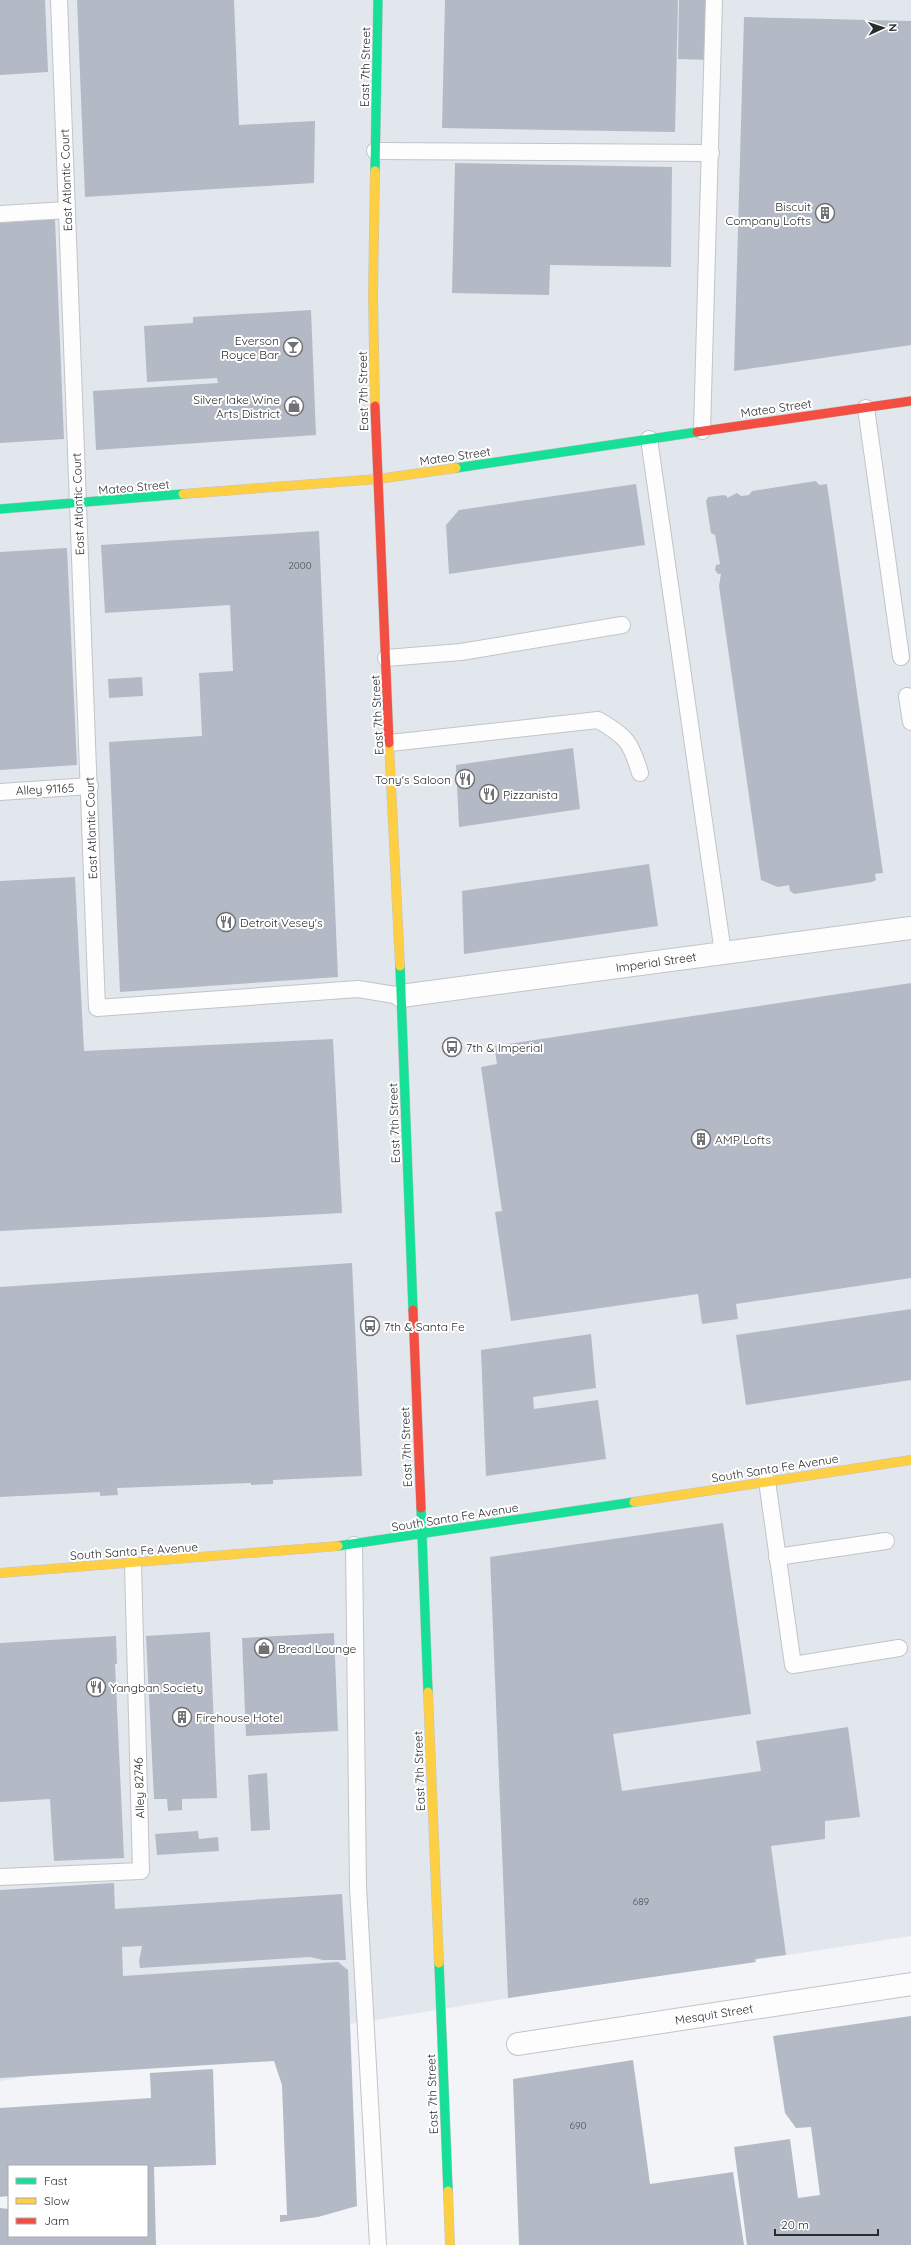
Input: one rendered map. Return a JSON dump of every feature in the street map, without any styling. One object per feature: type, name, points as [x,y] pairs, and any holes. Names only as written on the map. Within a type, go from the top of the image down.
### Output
[{"type":"main road","name":"East 7th Street","points":[[378,0],[373,295],[378,479],[401,996],[450,2245]]},
{"type":"main road","name":"Mateo Street","points":[[0,509],[378,479],[911,401]]},
{"type":"main road","name":"South Santa Fe Avenue","points":[[0,1573],[133,1564],[354,1545],[911,1460]]},
{"type":"street","name":"Imperial Street","points":[[401,996],[911,928]]},
{"type":"street","name":"Mesquit Street","points":[[518,2044],[911,1984]]},
{"type":"lane","name":"East Atlantic Court","points":[[59,0],[90,786],[97,1008],[358,989],[401,996]]},
{"type":"lane","points":[[702,431],[711,153],[714,0]]},
{"type":"lane","points":[[375,151],[711,153]]},
{"type":"lane","points":[[0,214],[67,210]]},
{"type":"lane","points":[[866,408],[901,657]]},
{"type":"lane","points":[[649,439],[723,953]]},
{"type":"lane","points":[[386,658],[461,652],[622,625]]},
{"type":"lane","points":[[907,696],[911,722]]},
{"type":"lane","points":[[390,743],[598,720],[616,730],[632,747],[640,773]]},
{"type":"lane","name":"Alley 91165","points":[[0,792],[90,786]]},
{"type":"lane","points":[[767,1481],[793,1665],[899,1648]]},
{"type":"lane","points":[[778,1557],[886,1541]]},
{"type":"lane","points":[[354,1545],[358,1888],[378,2245]]},
{"type":"lane","name":"Alley 82746","points":[[0,1876],[141,1871],[133,1564]]},
{"type":"shaded area","points":[[0,0],[911,0],[911,1936],[504,1999],[0,2081]]},
{"type":"building","points":[[0,0],[45,0],[48,72],[0,75]]},
{"type":"building","points":[[77,0],[234,0],[239,125],[315,121],[314,183],[85,197]]},
{"type":"building","points":[[445,0],[678,0],[675,132],[442,128]]},
{"type":"building","points":[[679,0],[711,0],[709,60],[678,59]]},
{"type":"building","name":"Biscuit Company Lofts","points":[[744,17],[911,21],[911,345],[734,371]]},
{"type":"building","points":[[455,163],[672,167],[671,267],[550,265],[549,295],[452,293]]},
{"type":"building","points":[[55,219],[64,439],[0,443],[0,223]]},
{"type":"building","points":[[311,310],[316,435],[96,450],[93,391],[218,383],[217,378],[147,382],[144,326],[193,323],[193,317]]},
{"type":"building","points":[[816,481],[819,485],[827,484],[883,873],[875,874],[876,880],[872,882],[794,894],[790,891],[789,885],[778,887],[761,880],[719,586],[721,574],[718,574],[715,570],[716,565],[720,564],[715,535],[711,533],[706,501],[708,497],[724,495],[727,496],[727,498],[737,493],[741,496],[749,495],[752,491]]},
{"type":"building","points":[[636,484],[645,545],[449,574],[446,525],[459,510]]},
{"type":"building","points":[[319,531],[338,977],[120,992],[109,742],[202,736],[199,673],[233,671],[230,605],[105,613],[101,545]]},
{"type":"building","points":[[67,548],[77,765],[0,770],[0,552]]},
{"type":"building","points":[[142,677],[143,696],[109,698],[108,679]]},
{"type":"building","points":[[573,748],[580,809],[459,827],[456,765]]},
{"type":"building","points":[[649,864],[658,926],[464,954],[462,891]]},
{"type":"building","points":[[75,877],[84,1051],[333,1039],[342,1213],[0,1231],[0,881]]},
{"type":"building","name":"AMP Lofts","points":[[911,983],[911,1278],[736,1304],[738,1319],[702,1324],[698,1294],[511,1321],[495,1212],[502,1211],[481,1067],[497,1064],[494,1046]]},
{"type":"building","points":[[352,1263],[362,1476],[273,1480],[273,1484],[251,1485],[251,1483],[117,1488],[118,1495],[100,1496],[100,1492],[0,1497],[0,1287]]},
{"type":"building","points":[[911,1309],[911,1380],[746,1405],[736,1335]]},
{"type":"building","points":[[591,1334],[596,1388],[533,1397],[534,1409],[598,1400],[606,1459],[486,1476],[481,1350]]},
{"type":"building","points":[[723,1523],[751,1714],[613,1734],[622,1791],[761,1771],[756,1741],[848,1727],[860,1817],[825,1821],[825,1839],[771,1846],[786,1955],[755,1959],[756,1962],[508,1998],[490,1557]]},
{"type":"building","name":"Firehouse Hotel","points":[[210,1632],[217,1798],[182,1799],[182,1810],[168,1811],[167,1799],[154,1799],[146,1636]]},
{"type":"building","points":[[334,1633],[338,1731],[246,1736],[242,1638]]},
{"type":"building","points":[[116,1636],[117,1664],[115,1664],[124,1858],[54,1861],[50,1799],[0,1802],[0,1643]]},
{"type":"building","points":[[267,1773],[270,1830],[251,1831],[248,1775]]},
{"type":"building","points":[[198,1831],[199,1839],[218,1837],[219,1851],[157,1855],[155,1834]]},
{"type":"building","points":[[114,1883],[115,1909],[342,1894],[346,1960],[323,1960],[310,1957],[140,1968],[139,1961],[142,1946],[122,1947],[123,1976],[338,1962],[348,1970],[357,2206],[318,2217],[280,2222],[280,2215],[287,2215],[282,2085],[274,2061],[0,2078],[0,1890]]},
{"type":"building","points":[[911,2016],[911,2245],[747,2245],[734,2147],[790,2139],[798,2198],[820,2195],[811,2127],[796,2128],[785,2113],[773,2036]]},
{"type":"building","points":[[633,2060],[650,2184],[733,2172],[744,2245],[519,2245],[513,2079]]},
{"type":"building","points":[[213,2069],[216,2165],[154,2167],[156,2245],[0,2245],[0,2208],[8,2209],[8,2237],[148,2237],[148,2165],[8,2165],[8,2196],[0,2197],[0,2108],[151,2098],[150,2073]]},
{"type":"traffic: fast","points":[[375,171],[378,0]]},
{"type":"traffic: fast","points":[[456,468],[697,432]]},
{"type":"traffic: fast","points":[[0,509],[183,494]]},
{"type":"traffic: fast","points":[[400,966],[413,1310]]},
{"type":"traffic: fast","points":[[338,1546],[634,1502]]},
{"type":"traffic: fast","points":[[421,1508],[428,1692]]},
{"type":"traffic: fast","points":[[439,1963],[448,2191]]},
{"type":"traffic: slow","points":[[375,171],[373,295],[375,406]]},
{"type":"traffic: slow","points":[[183,494],[378,479],[456,468]]},
{"type":"traffic: slow","points":[[389,743],[400,966]]},
{"type":"traffic: slow","points":[[634,1502],[911,1460]]},
{"type":"traffic: slow","points":[[0,1573],[338,1546]]},
{"type":"traffic: slow","points":[[428,1692],[439,1963]]},
{"type":"traffic: slow","points":[[448,2191],[450,2245]]},
{"type":"traffic: jam","points":[[697,432],[911,401]]},
{"type":"traffic: jam","points":[[375,406],[389,743]]},
{"type":"traffic: jam","points":[[413,1310],[421,1508]]},
{"type":"place","name":"Biscuit Company Lofts","points":[[825,213]]},
{"type":"place","name":"Everson Royce Bar","points":[[293,347]]},
{"type":"place","name":"Silver lake Wine Arts District","points":[[294,406]]},
{"type":"place","name":"Tony's Saloon","points":[[465,779]]},
{"type":"place","name":"Pizzanista","points":[[489,794]]},
{"type":"place","name":"Detroit Vesey's","points":[[226,922]]},
{"type":"place","name":"7th & Imperial","points":[[452,1047]]},
{"type":"place","name":"AMP Lofts","points":[[701,1139]]},
{"type":"place","name":"7th & Santa Fe","points":[[370,1326]]},
{"type":"place","name":"Bread Lounge","points":[[264,1648]]},
{"type":"place","name":"Yangban Society","points":[[96,1687]]},
{"type":"place","name":"Firehouse Hotel","points":[[182,1717]]}]
